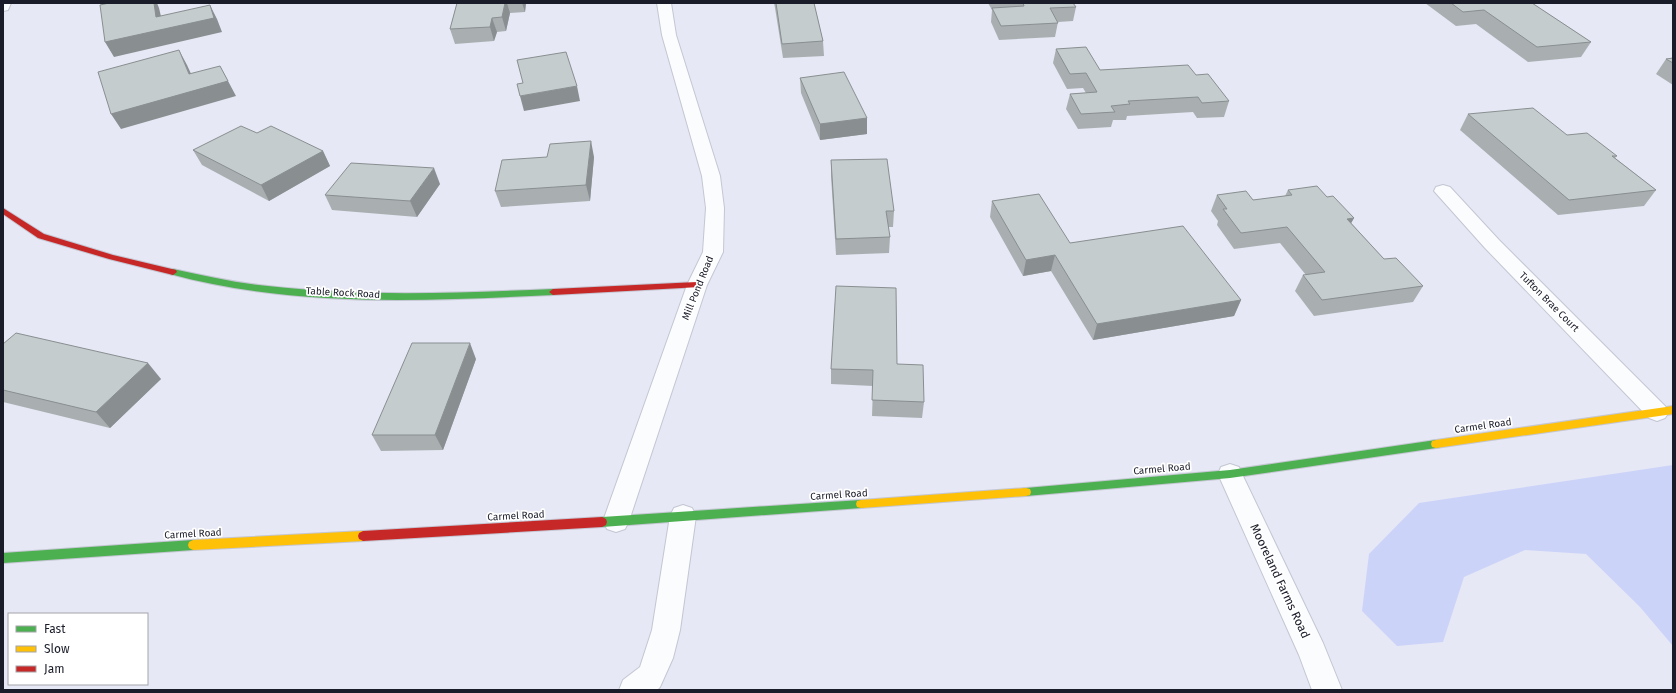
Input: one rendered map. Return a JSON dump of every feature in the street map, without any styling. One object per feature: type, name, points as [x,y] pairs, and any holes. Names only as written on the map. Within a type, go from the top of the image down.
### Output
[{"type":"main road","name":"Table Rock Road","points":[[3,210],[41,236],[112,257],[178,273],[252,286],[323,294],[438,297],[697,286]]},
{"type":"main road","name":"Carmel Road","points":[[3,558],[119,549],[616,521],[964,497],[1230,474],[1665,411]]},
{"type":"street","points":[[3,7],[4,3]]},
{"type":"street","name":"Mill Pond Road","points":[[616,521],[697,286],[713,252],[715,208],[711,176],[669,35],[664,3]]},
{"type":"street","name":"Tufton Brae Court","points":[[1443,191],[1492,244],[1665,411]]},
{"type":"street","name":"Mooreland Farms Road","points":[[1230,474],[1313,653],[1327,690]]},
{"type":"street","points":[[634,690],[650,677],[658,658],[666,630],[683,516]]},
{"type":"shaded area","points":[[1673,465],[1673,646],[1640,607],[1586,554],[1525,550],[1464,577],[1443,642],[1397,646],[1362,611],[1369,554],[1419,503]]},
{"type":"building","points":[[109,3],[154,3],[156,17],[210,5],[214,18],[105,42],[100,5]]},
{"type":"building","points":[[457,3],[505,3],[502,17],[492,18],[490,27],[450,29]]},
{"type":"building","points":[[776,3],[814,3],[823,41],[782,44]]},
{"type":"building","points":[[1023,3],[1073,3],[1076,7],[1050,8],[1058,23],[1001,26],[992,8],[1024,6]]},
{"type":"building","points":[[1451,3],[1532,3],[1591,42],[1537,47],[1484,10],[1463,12]]},
{"type":"building","points":[[1086,47],[1100,70],[1188,65],[1196,75],[1208,74],[1229,101],[1202,103],[1198,97],[1128,101],[1130,104],[1111,106],[1115,112],[1081,114],[1070,94],[1097,92],[1086,73],[1070,74],[1056,49]]},
{"type":"building","points":[[179,50],[189,74],[220,66],[228,81],[111,114],[98,72]]},
{"type":"building","points":[[566,52],[577,86],[520,96],[517,84],[523,83],[517,60]]},
{"type":"building","points":[[1673,58],[1673,63],[1666,59]]},
{"type":"building","points":[[844,72],[867,118],[820,124],[800,78]]},
{"type":"building","points":[[1533,108],[1567,135],[1587,133],[1617,156],[1612,156],[1656,190],[1569,200],[1468,114]]},
{"type":"building","points":[[241,126],[257,133],[271,126],[323,151],[261,185],[193,150]]},
{"type":"building","points":[[591,141],[586,185],[495,191],[502,160],[547,157],[550,144]]},
{"type":"building","points":[[887,159],[894,211],[886,211],[890,237],[836,239],[831,160]]},
{"type":"building","points":[[351,163],[434,168],[410,201],[325,195]]},
{"type":"building","points":[[1317,186],[1327,197],[1333,196],[1354,218],[1347,219],[1384,259],[1396,258],[1423,286],[1322,300],[1303,275],[1325,272],[1287,227],[1241,233],[1223,209],[1227,209],[1217,195],[1246,191],[1253,200],[1292,195],[1288,190]]},
{"type":"building","points":[[1039,194],[1070,243],[1183,226],[1241,300],[1097,324],[1055,255],[1026,260],[992,201]]},
{"type":"building","points":[[836,286],[896,288],[897,364],[923,365],[924,402],[872,400],[873,370],[831,369]]},
{"type":"building","points":[[16,333],[148,363],[96,412],[3,390],[3,344]]},
{"type":"building","points":[[412,343],[470,343],[435,435],[372,435]]},
{"type":"traffic: fast","points":[[173,272],[220,282],[315,294],[362,296],[458,296],[553,292]]},
{"type":"traffic: fast","points":[[1026,492],[1230,474],[1436,444]]},
{"type":"traffic: fast","points":[[602,522],[861,504]]},
{"type":"traffic: fast","points":[[3,558],[193,545]]},
{"type":"traffic: slow","points":[[1436,444],[1673,410]]},
{"type":"traffic: slow","points":[[861,504],[1026,492]]},
{"type":"traffic: slow","points":[[193,545],[363,536]]},
{"type":"traffic: jam","points":[[3,210],[41,236],[112,257],[173,272]]},
{"type":"traffic: jam","points":[[553,292],[697,285]]},
{"type":"traffic: jam","points":[[363,536],[602,522]]}]
